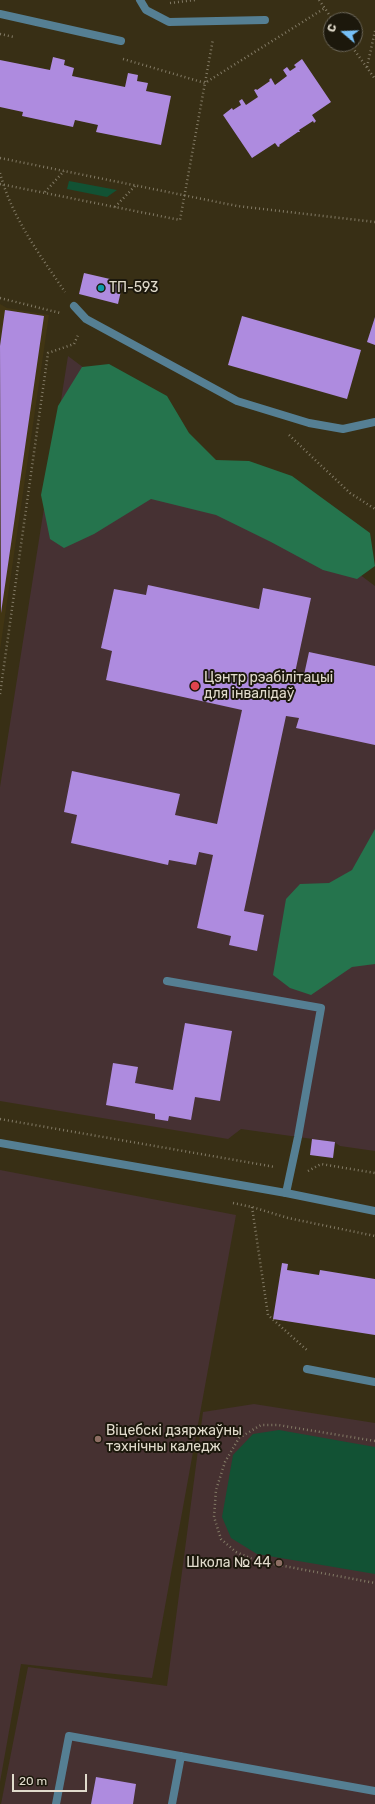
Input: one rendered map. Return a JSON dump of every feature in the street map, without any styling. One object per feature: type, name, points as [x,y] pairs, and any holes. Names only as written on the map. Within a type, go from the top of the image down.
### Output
[{"type":"street","points":[[140,0],[146,10],[169,22],[266,20]]},
{"type":"street","points":[[0,14],[121,41]]},
{"type":"street","points":[[74,306],[86,319],[237,401],[309,423],[343,428],[375,422]]},
{"type":"street","points":[[166,981],[321,1008],[286,1193]]},
{"type":"street","points":[[0,1143],[286,1193],[375,1211]]},
{"type":"street","points":[[307,1369],[375,1382]]},
{"type":"street","points":[[56,1804],[69,1736],[375,1791]]},
{"type":"street","points":[[172,1804],[181,1756]]},
{"type":"path","points":[[1,184],[180,220],[217,21],[195,0],[166,3]]},
{"type":"path","points":[[319,0],[327,12]]},
{"type":"path","points":[[117,58],[205,84],[324,8]]},
{"type":"path","points":[[367,67],[375,31]]},
{"type":"path","points":[[0,34],[16,37]]},
{"type":"path","points":[[356,52],[375,79]]},
{"type":"path","points":[[0,158],[237,206],[375,222]]},
{"type":"path","points":[[45,193],[64,171]]},
{"type":"path","points":[[0,173],[1,184],[23,229],[74,306]]},
{"type":"path","points":[[115,207],[135,185]]},
{"type":"path","points":[[0,298],[86,319],[74,344],[48,353],[0,694]]},
{"type":"path","points":[[288,434],[350,493],[375,509]]},
{"type":"path","points":[[0,1119],[305,1172],[321,1164],[375,1172]]},
{"type":"path","points":[[311,1354],[268,1315],[252,1207],[288,1218],[375,1236]]},
{"type":"path","points":[[375,1441],[278,1425],[261,1425],[239,1438],[225,1462],[216,1490],[214,1517],[221,1539],[236,1552],[257,1561],[375,1583]]},
{"type":"shaded area","points":[[0,304],[7,308],[49,315],[0,650]]},
{"type":"shaded area","name":"Цэнтр рэабілітацыі для інвалідаў","points":[[68,356],[375,586],[375,1151],[340,1146],[334,1142],[241,1129],[228,1139],[0,1101],[0,787]]},
{"type":"shaded area","name":"Віцебскі дзяржаўны тэхнічны каледж","points":[[0,1170],[236,1215],[152,1678],[21,1664],[0,1782]]},
{"type":"shaded area","name":"Школа № 44","points":[[254,1404],[375,1423],[375,1804],[1,1804],[28,1667],[167,1686],[203,1412]]},
{"type":"green space","points":[[69,181],[117,190],[107,197],[67,189]]},
{"type":"green space","points":[[109,364],[167,396],[189,433],[216,460],[249,461],[292,476],[370,533],[375,566],[357,579],[323,570],[216,515],[151,499],[94,534],[64,548],[50,539],[41,495],[58,406],[82,367]]},
{"type":"green space","points":[[375,829],[375,964],[352,967],[311,995],[290,988],[273,975],[286,899],[300,884],[329,883],[352,870]]},
{"type":"green space","points":[[279,1430],[375,1447],[375,1574],[257,1554],[231,1538],[222,1517],[233,1455],[253,1434]]},
{"type":"building","points":[[53,57],[65,60],[64,65],[74,68],[72,76],[125,87],[128,73],[138,75],[137,81],[148,83],[146,91],[171,96],[161,145],[96,132],[98,125],[75,120],[73,127],[22,116],[23,112],[0,107],[0,60],[50,70]]},
{"type":"building","points":[[302,59],[331,102],[312,115],[316,121],[314,123],[313,121],[299,130],[300,132],[279,145],[280,146],[278,147],[275,143],[252,158],[223,115],[232,108],[233,110],[241,105],[239,101],[242,99],[246,105],[258,97],[254,90],[257,90],[270,81],[269,80],[271,78],[275,85],[287,76],[283,70],[287,67],[290,71],[296,67],[294,65]]},
{"type":"building","name":"ТП-593","points":[[84,273],[123,282],[118,304],[79,294]]},
{"type":"building","points":[[5,310],[44,316],[1,613],[0,346]]},
{"type":"building","points":[[242,316],[361,350],[347,399],[228,365]]},
{"type":"building","points":[[375,317],[375,345],[367,342]]},
{"type":"building","points":[[148,585],[259,609],[263,588],[311,598],[293,682],[302,684],[309,652],[375,666],[375,745],[296,728],[299,718],[286,716],[244,911],[264,915],[257,951],[229,945],[231,936],[197,928],[213,855],[199,852],[196,865],[169,860],[168,865],[71,843],[77,815],[64,812],[72,771],[180,794],[175,815],[217,824],[242,710],[106,680],[112,651],[101,648],[114,589],[146,595]]},
{"type":"building","points":[[185,1023],[232,1031],[220,1101],[195,1097],[191,1120],[169,1116],[168,1121],[155,1119],[155,1114],[106,1105],[113,1063],[138,1067],[135,1083],[173,1090]]},
{"type":"building","points":[[312,1139],[335,1142],[333,1158],[310,1155]]},
{"type":"building","points":[[282,1263],[288,1264],[287,1270],[319,1275],[320,1270],[375,1279],[375,1335],[273,1319]]},
{"type":"building","points":[[96,1777],[136,1784],[133,1804],[91,1804]]},
{"type":"place","name":"ТП-593","points":[[101,288]]},
{"type":"place","name":"Цэнтр рэабілітацыі для інвалідаў","points":[[195,686]]},
{"type":"place","name":"Віцебскі дзяржаўны тэхнічны каледж","points":[[98,1439]]},
{"type":"place","name":"Школа № 44","points":[[279,1563]]}]
